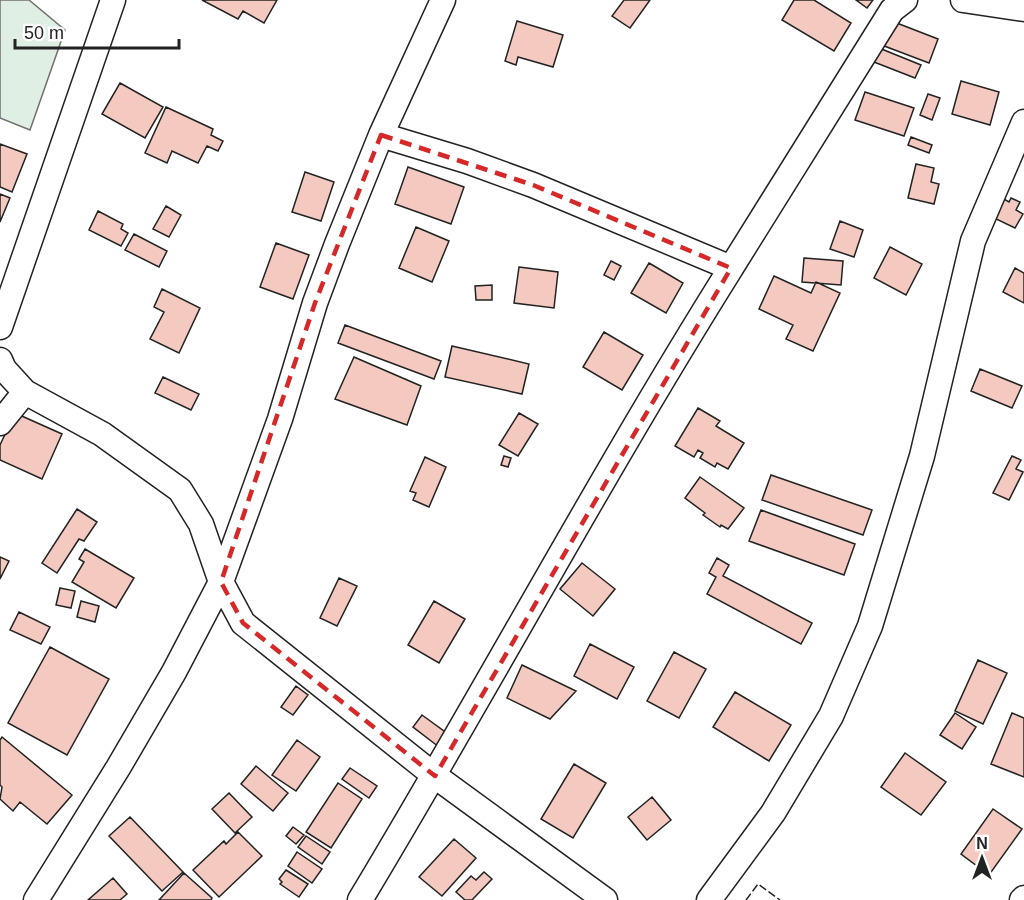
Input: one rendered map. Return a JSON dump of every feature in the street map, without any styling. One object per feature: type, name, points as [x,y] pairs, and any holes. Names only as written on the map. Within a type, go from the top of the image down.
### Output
[{"type":"street","points":[[0,327],[113,0]]},
{"type":"street","points":[[36,900],[118,768],[174,672],[221,582],[280,419],[315,303],[381,135],[443,0]]},
{"type":"street","points":[[360,900],[435,776],[675,358],[892,10],[904,0]]},
{"type":"street","points":[[963,0],[1024,9]]},
{"type":"street","points":[[709,900],[773,813],[831,716],[870,626],[922,456],[973,241],[1024,122]]},
{"type":"street","points":[[381,135],[533,185],[731,268]]},
{"type":"street","points":[[0,360],[4,369],[25,392],[102,434],[180,490],[201,524],[221,582],[243,624],[435,776],[605,900]]},
{"type":"street","points":[[0,423],[25,392]]},
{"type":"highlighted area","points":[[381,135],[533,185],[731,268],[435,776],[243,623],[221,582],[315,303]]},
{"type":"green space","points":[[0,0],[29,0],[65,30],[30,130],[0,118]]},
{"type":"building","points":[[202,0],[277,0],[264,23],[243,11],[238,19]]},
{"type":"building","points":[[624,0],[650,0],[630,28],[612,16]]},
{"type":"building","points":[[794,0],[814,0],[851,23],[834,51],[782,20]]},
{"type":"building","points":[[856,0],[873,0],[867,8]]},
{"type":"building","points":[[889,20],[938,39],[929,63],[879,44]]},
{"type":"building","points":[[517,21],[563,35],[553,67],[518,57],[516,65],[505,61]]},
{"type":"building","points":[[879,48],[921,65],[915,78],[874,62]]},
{"type":"building","points":[[961,81],[999,92],[990,125],[952,114]]},
{"type":"building","points":[[120,83],[163,107],[145,138],[102,114]]},
{"type":"building","points":[[865,92],[914,108],[904,136],[855,120]]},
{"type":"building","points":[[928,94],[940,98],[932,120],[920,115]]},
{"type":"building","points":[[166,107],[213,129],[211,135],[223,141],[218,151],[207,146],[198,163],[172,151],[167,163],[145,153]]},
{"type":"building","points":[[911,137],[932,145],[929,153],[908,145]]},
{"type":"building","points":[[0,144],[27,154],[12,192],[0,187]]},
{"type":"building","points":[[916,164],[934,168],[931,182],[939,184],[934,204],[908,198]]},
{"type":"building","points":[[408,167],[464,187],[451,224],[395,204]]},
{"type":"building","points":[[305,172],[334,182],[321,221],[292,212]]},
{"type":"building","points":[[0,194],[10,198],[0,222]]},
{"type":"building","points":[[1011,198],[1020,202],[1016,210],[1023,214],[1015,228],[994,218],[1004,199],[1009,202]]},
{"type":"building","points":[[166,206],[181,215],[169,237],[153,229]]},
{"type":"building","points":[[98,211],[123,224],[121,229],[128,233],[121,246],[89,230]]},
{"type":"building","points":[[840,221],[863,230],[854,257],[830,249]]},
{"type":"building","points":[[416,227],[449,241],[432,282],[399,268]]},
{"type":"building","points":[[134,234],[167,251],[159,267],[125,250]]},
{"type":"building","points":[[276,243],[309,255],[293,299],[260,287]]},
{"type":"building","points":[[890,247],[922,264],[906,295],[874,278]]},
{"type":"building","points":[[804,258],[843,261],[841,285],[802,282]]},
{"type":"building","points":[[611,261],[621,266],[614,280],[604,275]]},
{"type":"building","points":[[649,263],[683,283],[666,313],[631,293]]},
{"type":"building","points":[[519,267],[558,272],[554,308],[514,303]]},
{"type":"building","points":[[1015,268],[1024,273],[1024,303],[1003,292]]},
{"type":"building","points":[[774,276],[811,293],[816,282],[840,293],[813,351],[786,339],[793,325],[759,309]]},
{"type":"building","points":[[492,285],[492,300],[476,300],[475,286]]},
{"type":"building","points":[[162,289],[200,308],[179,353],[150,339],[164,312],[154,307]]},
{"type":"building","points":[[345,325],[441,361],[434,379],[338,343]]},
{"type":"building","points":[[604,332],[643,355],[622,390],[583,367]]},
{"type":"building","points":[[452,346],[529,364],[522,394],[445,377]]},
{"type":"building","points":[[354,357],[421,386],[407,425],[335,399]]},
{"type":"building","points":[[980,369],[1022,386],[1012,408],[971,391]]},
{"type":"building","points":[[163,377],[199,394],[191,410],[155,393]]},
{"type":"building","points":[[698,408],[720,421],[716,426],[744,443],[728,469],[717,463],[715,467],[700,458],[703,453],[698,450],[694,457],[675,446]]},
{"type":"building","points":[[15,413],[62,434],[42,479],[0,460],[0,445]]},
{"type":"building","points":[[519,413],[538,424],[518,456],[499,445]]},
{"type":"building","points":[[504,456],[511,458],[508,467],[501,465]]},
{"type":"building","points":[[1012,456],[1021,460],[1016,469],[1023,472],[1009,500],[993,493]]},
{"type":"building","points":[[425,457],[446,467],[429,507],[413,500],[416,493],[410,491]]},
{"type":"building","points":[[771,475],[872,510],[863,535],[762,500]]},
{"type":"building","points":[[700,477],[744,508],[728,529],[721,525],[720,527],[703,515],[705,513],[685,498]]},
{"type":"building","points":[[77,509],[97,522],[84,541],[79,539],[57,573],[42,563]]},
{"type":"building","points":[[761,510],[855,544],[844,575],[749,541]]},
{"type":"building","points":[[85,549],[134,578],[116,608],[72,582],[84,562],[79,559]]},
{"type":"building","points":[[0,557],[9,561],[0,579]]},
{"type":"building","points":[[717,558],[729,565],[723,576],[812,623],[801,644],[707,594],[716,577],[709,573]]},
{"type":"building","points":[[582,563],[615,589],[593,616],[560,589]]},
{"type":"building","points":[[339,578],[357,586],[337,626],[320,618]]},
{"type":"building","points":[[60,588],[75,591],[71,608],[56,605]]},
{"type":"building","points":[[81,601],[99,606],[95,622],[77,617]]},
{"type":"building","points":[[434,601],[465,619],[439,663],[408,645]]},
{"type":"building","points":[[19,612],[50,627],[41,644],[10,630]]},
{"type":"building","points":[[590,644],[634,667],[617,699],[574,676]]},
{"type":"building","points":[[50,647],[109,679],[67,755],[8,723]]},
{"type":"building","points":[[674,652],[706,669],[679,718],[647,701]]},
{"type":"building","points":[[978,660],[1007,673],[983,724],[955,711]]},
{"type":"building","points":[[522,665],[576,691],[550,719],[507,698]]},
{"type":"building","points":[[296,686],[308,695],[293,715],[281,707]]},
{"type":"building","points":[[735,692],[791,725],[769,761],[713,727]]},
{"type":"building","points":[[955,713],[976,727],[962,749],[940,735]]},
{"type":"building","points":[[1012,713],[1024,718],[1024,777],[991,764]]},
{"type":"building","points":[[422,715],[448,734],[439,747],[413,727]]},
{"type":"building","points":[[2,737],[72,795],[47,824],[20,802],[13,811],[0,799],[2,787],[0,785],[0,740]]},
{"type":"building","points":[[297,740],[320,757],[296,791],[272,775]]},
{"type":"building","points":[[905,753],[946,782],[921,815],[881,787]]},
{"type":"building","points":[[574,764],[606,783],[573,838],[541,819]]},
{"type":"building","points":[[256,766],[288,793],[273,811],[241,784]]},
{"type":"building","points":[[350,768],[377,786],[369,798],[342,779]]},
{"type":"building","points":[[338,783],[362,799],[331,848],[306,832]]},
{"type":"building","points":[[229,793],[252,817],[235,833],[212,809]]},
{"type":"building","points":[[652,797],[671,820],[647,840],[628,817]]},
{"type":"building","points":[[993,809],[1022,829],[989,875],[961,854]]},
{"type":"building","points":[[130,817],[183,872],[162,891],[109,836]]},
{"type":"building","points":[[293,827],[304,835],[296,844],[286,836]]},
{"type":"building","points":[[238,832],[262,856],[219,897],[193,870],[224,841],[226,844]]},
{"type":"building","points":[[306,836],[330,852],[322,864],[298,847]]},
{"type":"building","points":[[454,839],[476,858],[442,896],[419,877]]},
{"type":"building","points":[[297,852],[322,869],[312,883],[288,866]]},
{"type":"building","points":[[286,870],[308,884],[299,897],[280,884],[282,882],[279,879]]},
{"type":"building","points":[[484,872],[492,879],[472,900],[465,900],[456,892],[471,876],[476,880]]},
{"type":"building","points":[[184,873],[212,898],[211,900],[159,900]]},
{"type":"building","points":[[113,878],[127,894],[120,900],[88,900]]},
{"type":"fence","points":[[746,900],[758,884],[780,900]]}]
